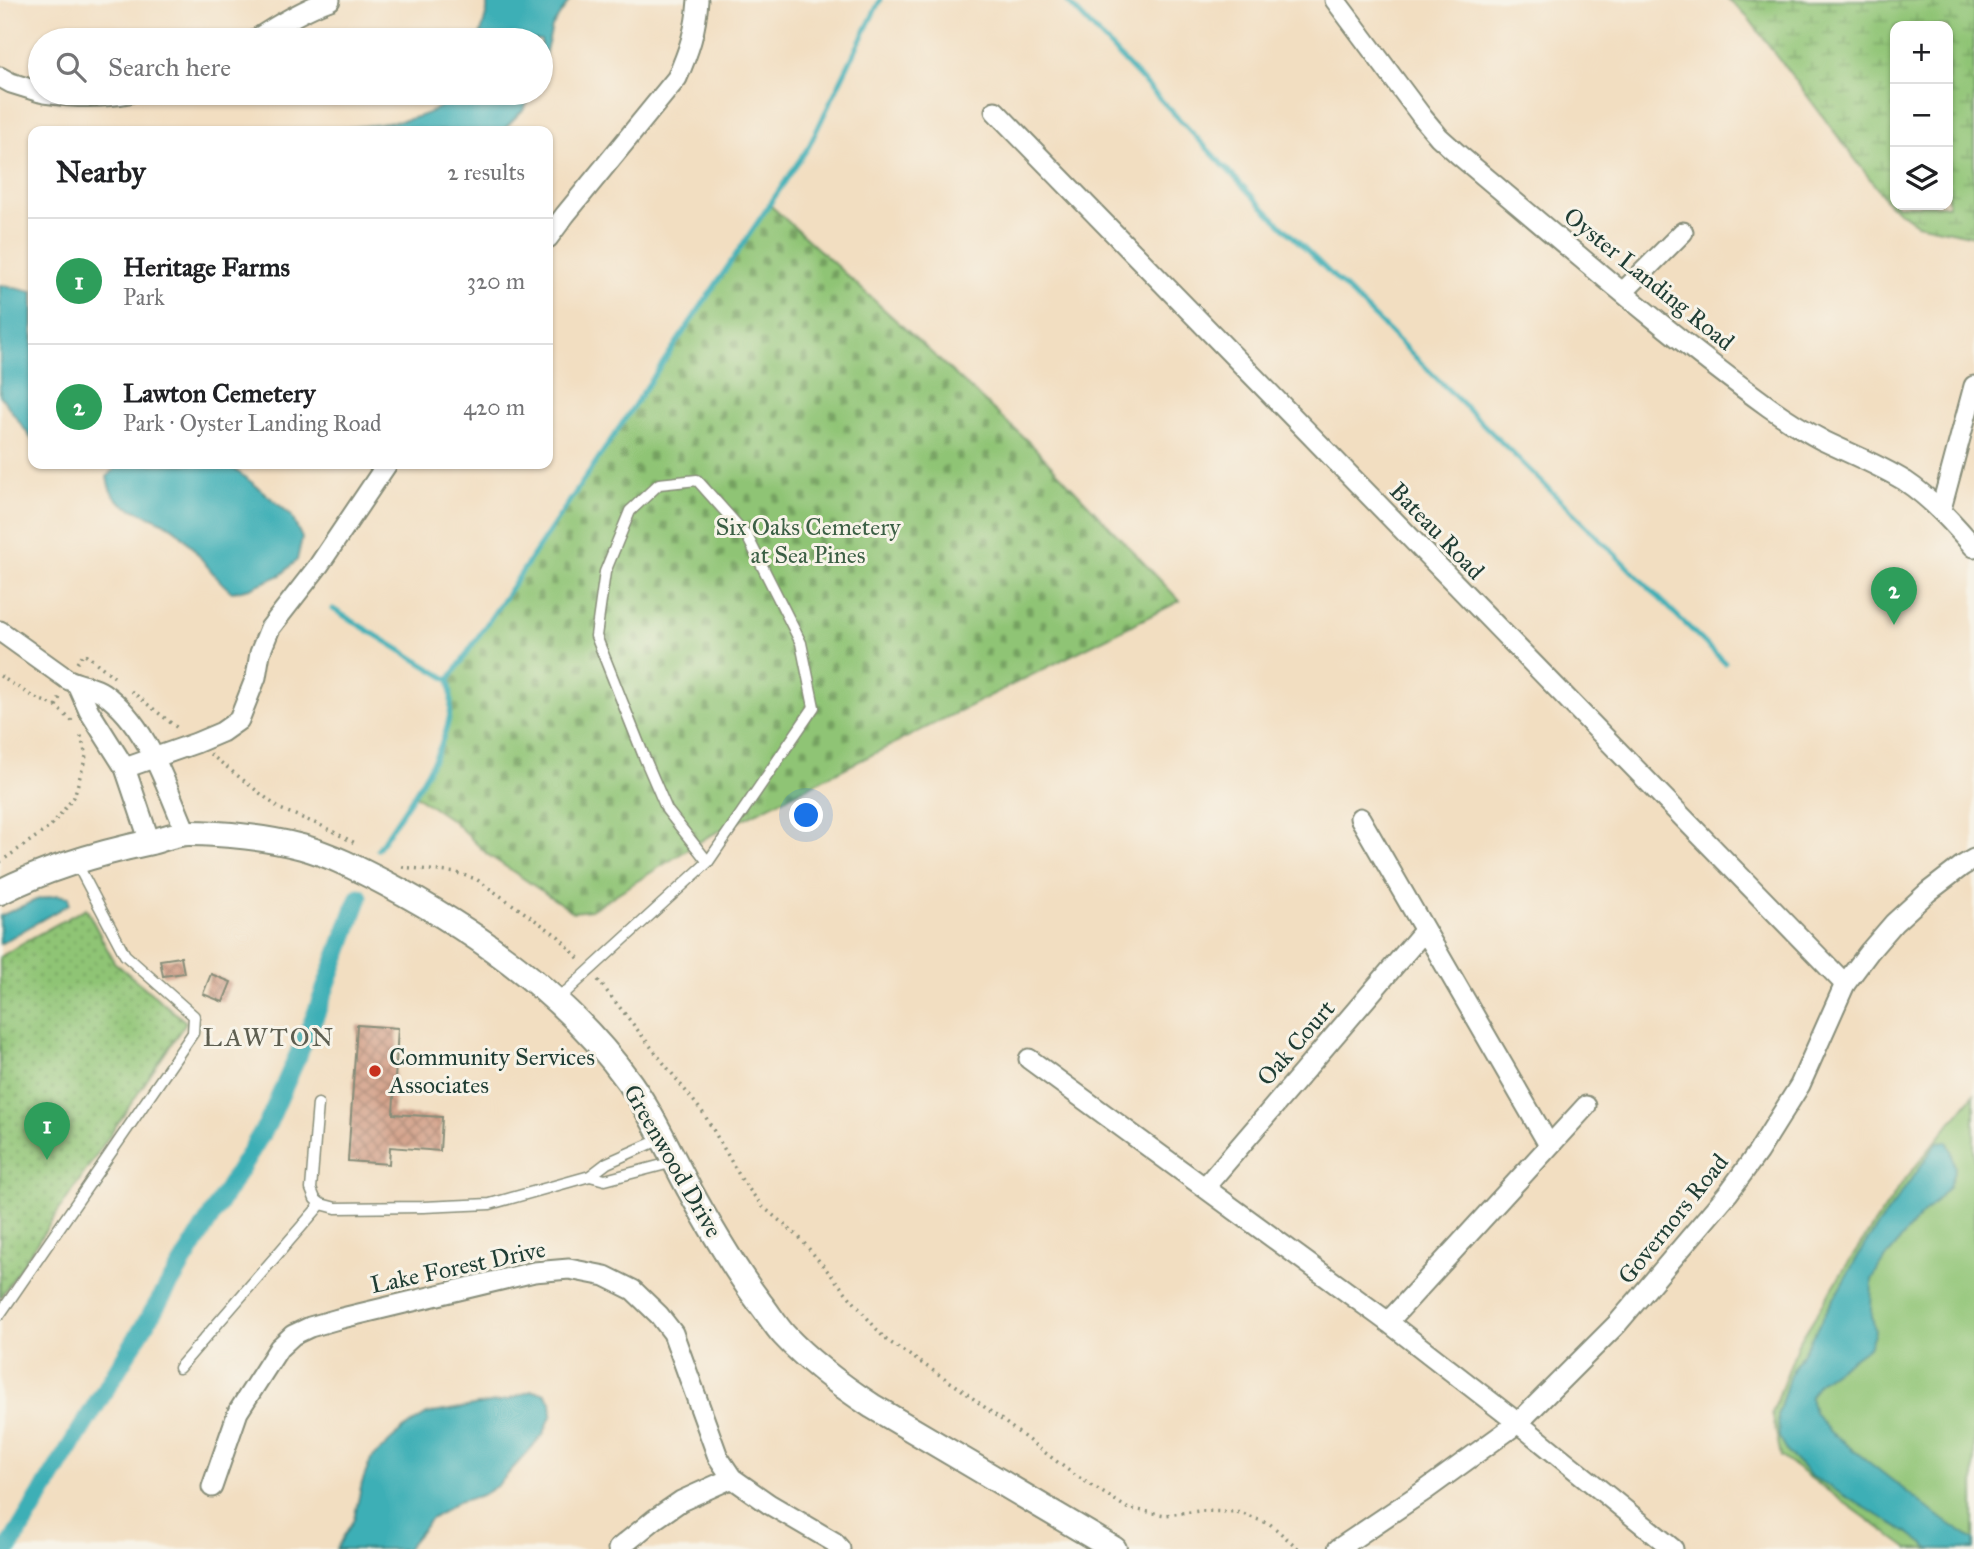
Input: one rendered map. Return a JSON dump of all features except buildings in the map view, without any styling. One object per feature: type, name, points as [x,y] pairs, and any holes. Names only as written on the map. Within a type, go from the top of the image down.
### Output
[{"type":"street","points":[[275,28],[310,7],[330,0]]},
{"type":"street","points":[[553,232],[677,78],[696,25],[698,0]]},
{"type":"street","name":"Oyster Landing Road","points":[[1335,0],[1439,137],[1623,292],[1772,408],[1823,440],[1906,482],[1941,509],[1974,547]]},
{"type":"street","points":[[0,78],[28,88]]},
{"type":"street","name":"Bateau Road","points":[[995,111],[1845,984]]},
{"type":"street","points":[[1623,292],[1683,232]]},
{"type":"street","points":[[1941,509],[1974,386]]},
{"type":"street","points":[[125,768],[222,732],[239,720],[256,677],[260,653],[270,628],[319,565],[384,469]]},
{"type":"street","points":[[0,631],[77,684],[100,691],[122,710],[140,732],[154,758],[186,832]]},
{"type":"street","points":[[77,684],[89,711],[125,768],[150,842]]},
{"type":"street","points":[[1360,818],[1549,1145]]},
{"type":"street","name":"Greenwood Drive","points":[[0,892],[46,872],[106,852],[186,832],[270,840],[304,848],[338,860],[428,906],[469,932],[555,1001],[601,1046],[631,1085],[699,1208],[747,1284],[783,1333],[811,1361],[837,1384],[872,1406],[1114,1549]]},
{"type":"street","name":"Governors Road","points":[[1338,1549],[1518,1423],[1617,1324],[1729,1192],[1758,1152],[1800,1085],[1845,984],[1869,952],[1894,923],[1928,892],[1974,859]]},
{"type":"street","name":"Oak Court","points":[[1205,1187],[1424,931]]},
{"type":"street","points":[[1029,1059],[1388,1322],[1673,1549]]},
{"type":"street","points":[[1388,1322],[1586,1106]]},
{"type":"street","name":"Lake Forest Drive","points":[[212,1487],[239,1412],[279,1348],[293,1335],[338,1319],[534,1272],[569,1269],[605,1276],[633,1290],[659,1315],[673,1333],[718,1457],[732,1478],[834,1542],[840,1549]]},
{"type":"street","points":[[618,1549],[655,1518],[681,1501],[732,1478]]},
{"type":"lane","points":[[555,1001],[708,862],[814,707],[801,643],[747,536],[697,481],[659,484],[630,511],[605,572],[596,636],[667,810],[708,862]]},
{"type":"lane","points":[[0,1314],[193,1032],[194,1016],[125,955],[76,862]]},
{"type":"lane","points":[[318,1104],[311,1189],[315,1199],[321,1204],[336,1208],[424,1208],[490,1204],[590,1176],[607,1163],[662,1139]]},
{"type":"lane","points":[[590,1176],[605,1180],[674,1162]]},
{"type":"lane","points":[[178,1368],[321,1204]]},
{"type":"path","points":[[0,676],[33,697],[56,706],[79,728],[86,756],[74,797],[50,827],[0,862]]},
{"type":"green space","points":[[1728,0],[1974,0],[1974,236],[1917,224],[1897,210],[1953,210],[1953,21],[1890,21],[1889,204],[1746,15]]},
{"type":"green space","name":"Six Oaks Cemetery at Sea Pines","points":[[770,205],[1032,445],[1180,601],[709,836],[591,910],[573,912],[487,854],[453,821],[413,794],[443,740],[450,709],[449,680]]},
{"type":"green space","points":[[86,908],[114,962],[186,1022],[0,1298],[0,957]]},
{"type":"green space","points":[[1974,1094],[1974,1549],[1909,1549],[1781,1457],[1772,1413],[1798,1344],[1846,1266],[1902,1183]]},
{"type":"water","points":[[487,0],[570,0],[552,28],[482,28]]},
{"type":"water","points":[[442,105],[526,105],[507,126],[365,126],[396,122],[431,112]]},
{"type":"water","points":[[0,285],[28,291],[28,434],[0,395]]},
{"type":"water","points":[[114,469],[234,469],[291,515],[302,538],[297,560],[281,575],[250,588],[232,592],[177,531],[118,499],[111,491],[107,477]]},
{"type":"water","points":[[57,895],[69,897],[69,904],[0,944],[0,916],[36,900]]},
{"type":"water","points":[[1947,1141],[1955,1168],[1949,1187],[1916,1221],[1880,1265],[1872,1280],[1871,1310],[1875,1331],[1869,1347],[1818,1383],[1810,1398],[1814,1412],[1829,1431],[1943,1520],[1974,1540],[1974,1549],[1930,1549],[1910,1534],[1811,1476],[1788,1453],[1779,1437],[1778,1414],[1790,1375],[1865,1244],[1938,1142]]},
{"type":"water","points":[[531,1391],[545,1393],[551,1401],[552,1414],[543,1435],[498,1485],[482,1495],[458,1502],[430,1520],[406,1549],[336,1549],[354,1519],[362,1483],[371,1459],[403,1429],[427,1414],[507,1400]]},
{"type":"waterway","points":[[378,849],[417,790],[440,746],[448,724],[451,701],[449,680],[809,146],[880,0]]},
{"type":"waterway","points":[[1066,0],[1257,201],[1725,663]]},
{"type":"waterway","points":[[333,609],[449,680]]},
{"type":"waterway","points":[[8,1549],[268,1123],[315,1016],[359,897]]},
{"type":"place","name":"Lawton Cemetery","points":[[1894,625]]},
{"type":"place","name":"Community Services Associates","points":[[375,1071]]},
{"type":"place","name":"Heritage Farms","points":[[47,1160]]},
{"type":"district","name":"LAWTON","points":[[269,1037]]}]
